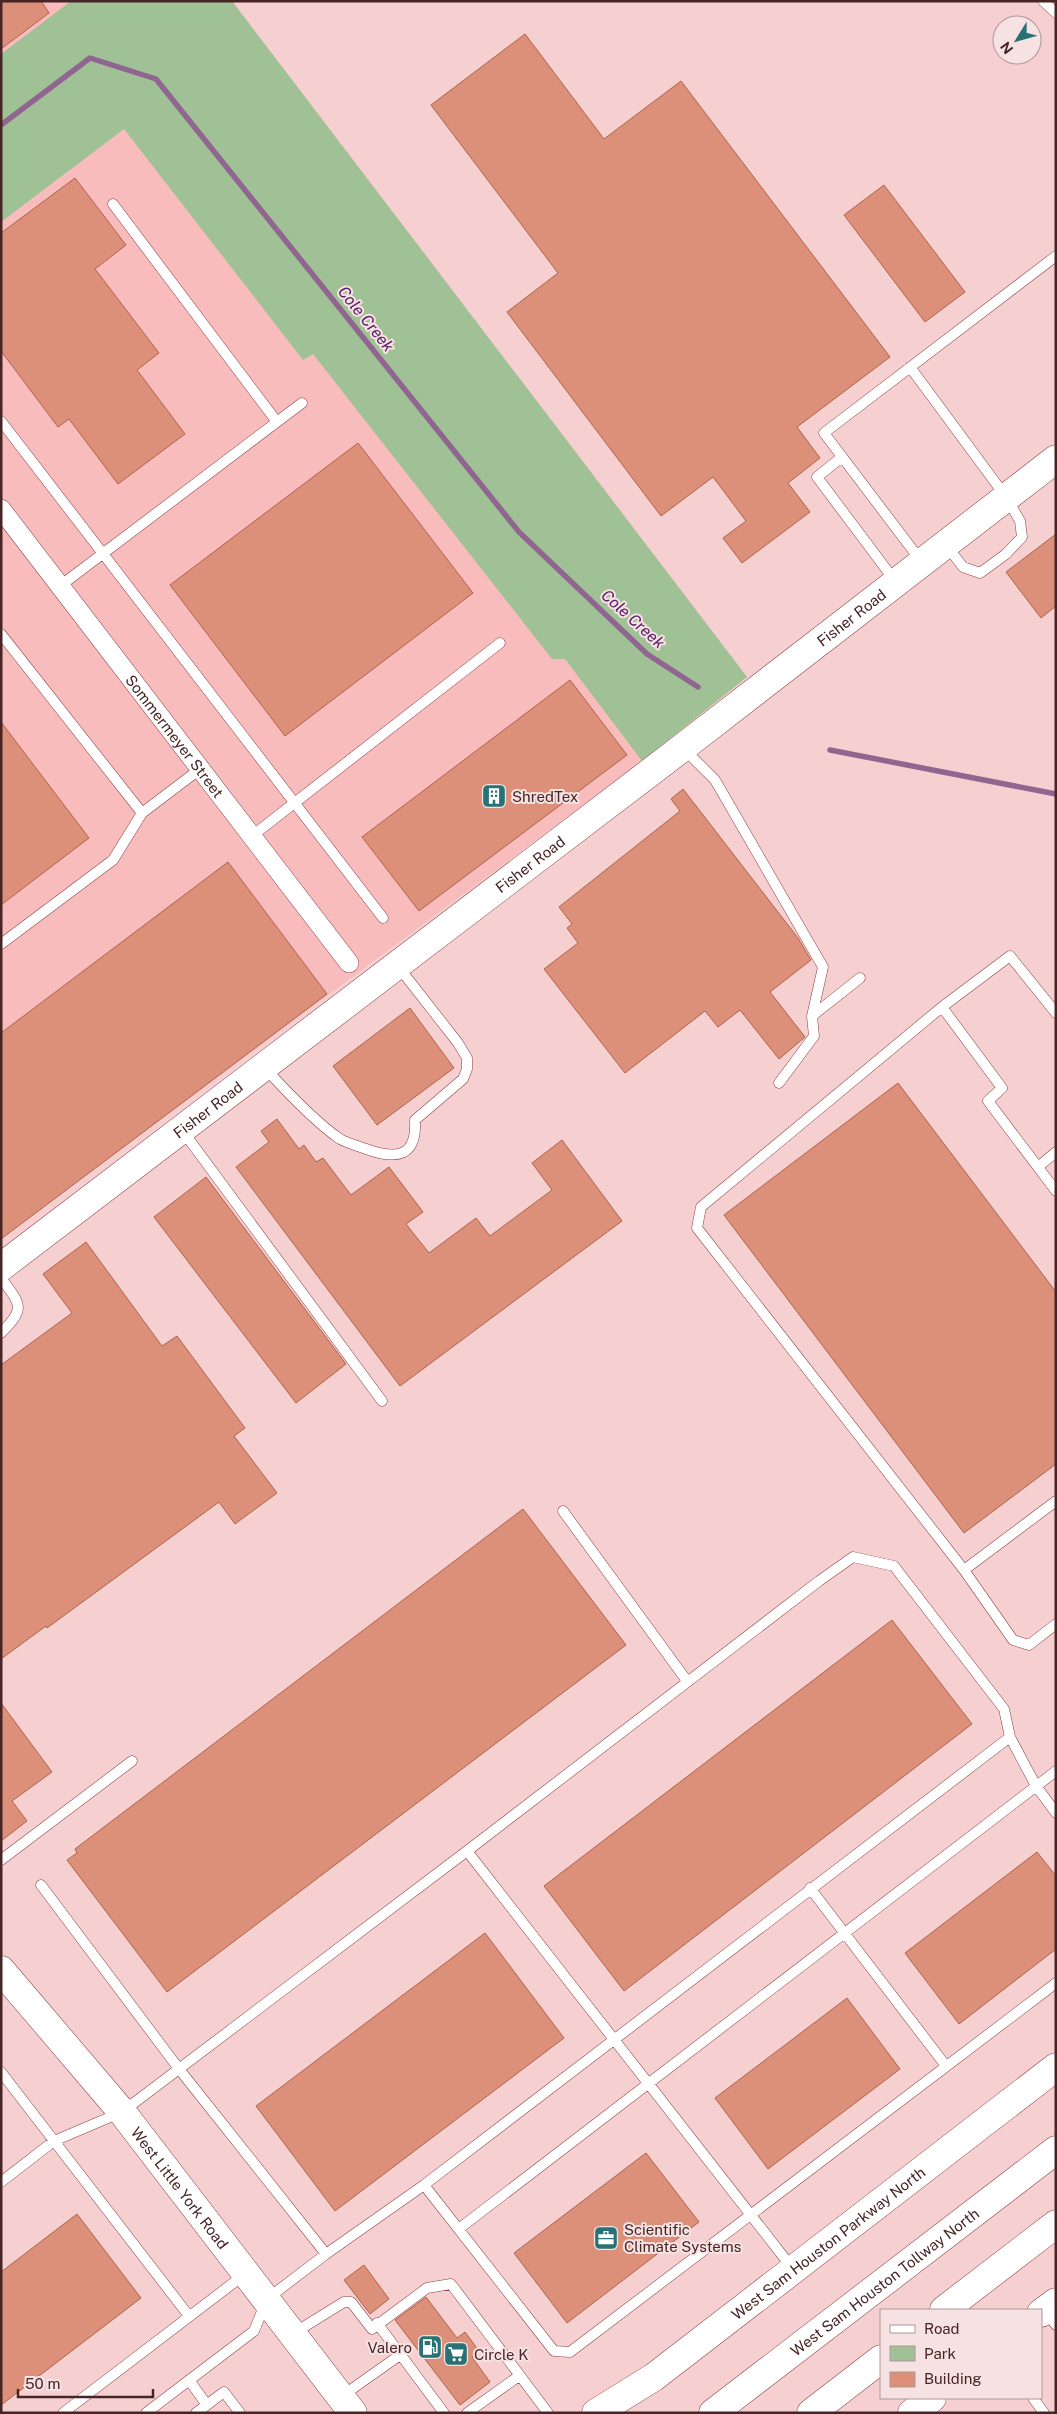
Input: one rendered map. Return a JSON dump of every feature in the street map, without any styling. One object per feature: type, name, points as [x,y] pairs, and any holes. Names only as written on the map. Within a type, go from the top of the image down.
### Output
[{"type":"main road","name":"Fisher Road","points":[[1,1267],[396,964],[682,748],[921,561],[1055,461]]},
{"type":"main road","name":"West Little York Road","points":[[1,1970],[122,2112],[347,2405]]},
{"type":"main road","name":"West Sam Houston Parkway North","points":[[596,2413],[654,2377],[1056,2067]]},
{"type":"main road","name":"West Sam Houston Tollway North","points":[[721,2407],[1056,2150]]},
{"type":"main road","points":[[945,2309],[1056,2224]]},
{"type":"main road","points":[[811,2413],[880,2360]]},
{"type":"main road","points":[[912,2413],[931,2399]]},
{"type":"street","name":"Sommermeyer Street","points":[[1,509],[349,963]]},
{"type":"lane","points":[[1042,1],[1056,13]]},
{"type":"lane","points":[[113,204],[277,422]]},
{"type":"lane","points":[[921,561],[824,433],[1056,256]]},
{"type":"lane","points":[[910,367],[1006,497],[1020,521],[1022,537],[1006,554],[980,573],[963,567],[945,543]]},
{"type":"lane","points":[[60,586],[302,403]]},
{"type":"lane","points":[[1,421],[383,918]]},
{"type":"lane","points":[[842,457],[817,477],[895,581]]},
{"type":"lane","points":[[1,634],[142,813]]},
{"type":"lane","points":[[252,836],[500,643]]},
{"type":"lane","points":[[682,748],[716,780],[823,967],[812,1016],[814,1036],[779,1083]]},
{"type":"lane","points":[[1,944],[113,860],[142,813],[200,769]]},
{"type":"lane","points":[[1056,1013],[1010,956],[942,1008],[701,1207],[697,1228],[964,1570],[1013,1640],[1029,1645],[1056,1624]]},
{"type":"lane","points":[[263,1066],[288,1094],[341,1139],[392,1156],[407,1150],[413,1145],[416,1135],[415,1120],[463,1079],[467,1069],[467,1058],[458,1043],[396,964]]},
{"type":"lane","points":[[812,1016],[860,978]]},
{"type":"lane","points":[[942,1008],[1002,1088],[988,1101],[1056,1191]]},
{"type":"lane","points":[[182,1129],[382,1401]]},
{"type":"lane","points":[[1038,1167],[1056,1152]]},
{"type":"lane","points":[[1,1278],[17,1299],[19,1311],[17,1317],[1,1333]]},
{"type":"lane","points":[[964,1570],[1056,1501]]},
{"type":"lane","points":[[563,1511],[687,1681]]},
{"type":"lane","points":[[1,2182],[54,2141],[122,2112],[467,1851],[687,1681],[853,1557],[894,1566],[1004,1710],[1010,1737],[1036,1786],[1056,1813]]},
{"type":"lane","points":[[146,2413],[254,2331],[267,2299],[326,2254],[424,2185],[810,1888],[1010,1737]]},
{"type":"lane","points":[[1,1860],[132,1761]]},
{"type":"lane","points":[[460,2228],[1056,1771]]},
{"type":"lane","points":[[467,1851],[794,2270]]},
{"type":"lane","points":[[41,1885],[179,2069],[326,2254]]},
{"type":"lane","points":[[810,1888],[946,2066]]},
{"type":"lane","points":[[424,2185],[460,2228],[554,2351],[570,2352],[1056,1983]]},
{"type":"lane","points":[[1,2072],[189,2316]]},
{"type":"lane","points":[[63,2413],[246,2272]]},
{"type":"lane","points":[[294,2334],[344,2302],[351,2302],[372,2329],[377,2323],[427,2288],[451,2284],[548,2413]]},
{"type":"lane","points":[[377,2323],[439,2411]]},
{"type":"lane","points":[[347,2405],[400,2356]]},
{"type":"lane","points":[[467,2413],[519,2376]]},
{"type":"lane","points":[[189,2380],[207,2404]]},
{"type":"lane","points":[[196,2413],[224,2392],[240,2413]]},
{"type":"lane","points":[[1034,2399],[1044,2413]]},
{"type":"shaded area","points":[[1,1],[232,1],[747,677],[642,761],[1,1239]]},
{"type":"green space","points":[[71,1],[232,1],[747,677],[642,761],[565,659],[552,659],[313,354],[303,360],[124,129],[1,222],[1,54]]},
{"type":"building","points":[[1,1],[41,1],[49,13],[1,49]]},
{"type":"building","points":[[525,34],[604,139],[681,81],[890,357],[797,427],[820,458],[788,483],[810,512],[742,563],[723,538],[746,521],[713,477],[661,516],[507,312],[558,273],[431,105]]},
{"type":"building","points":[[75,178],[126,245],[95,269],[159,353],[137,370],[185,434],[118,484],[69,419],[58,427],[1,351],[1,233]]},
{"type":"building","points":[[884,185],[965,292],[925,322],[844,215]]},
{"type":"building","points":[[358,443],[473,593],[285,736],[170,585]]},
{"type":"building","points":[[1056,534],[1056,606],[1041,618],[1006,572]]},
{"type":"building","name":"ShredTex","points":[[570,680],[627,755],[419,911],[362,837]]},
{"type":"building","points":[[1,722],[89,838],[1,905]]},
{"type":"building","points":[[683,789],[798,938],[811,960],[770,992],[805,1037],[779,1059],[740,1010],[718,1027],[705,1011],[625,1073],[544,969],[578,943],[567,928],[572,924],[559,907],[680,811],[671,799]]},
{"type":"building","points":[[228,862],[327,994],[1,1239],[1,1033]]},
{"type":"building","points":[[410,1008],[454,1068],[377,1125],[333,1066]]},
{"type":"building","points":[[898,1083],[1056,1292],[1056,1464],[964,1533],[724,1215]]},
{"type":"building","points":[[277,1119],[299,1149],[304,1145],[316,1162],[323,1158],[351,1195],[389,1167],[423,1212],[406,1224],[429,1253],[476,1218],[490,1236],[552,1190],[532,1163],[562,1140],[622,1221],[400,1386],[236,1167],[269,1142],[261,1131]]},
{"type":"building","points":[[206,1177],[346,1364],[296,1403],[154,1217]]},
{"type":"building","points":[[86,1242],[162,1346],[177,1336],[245,1428],[234,1436],[277,1493],[235,1524],[219,1502],[47,1628],[46,1626],[1,1659],[1,1365],[72,1313],[43,1274]]},
{"type":"building","points":[[523,1509],[626,1645],[167,1992],[67,1860],[77,1853],[75,1849]]},
{"type":"building","points":[[892,1620],[972,1724],[624,1991],[544,1886]]},
{"type":"building","points":[[1,1703],[52,1772],[12,1801],[27,1821],[1,1841]]},
{"type":"building","points":[[1037,1852],[1056,1876],[1056,1949],[959,2024],[905,1953]]},
{"type":"building","points":[[485,1933],[564,2038],[335,2211],[256,2106]]},
{"type":"building","points":[[847,1998],[900,2069],[768,2169],[715,2098]]},
{"type":"building","name":"Scientific Climate Systems","points":[[646,2153],[699,2222],[567,2323],[514,2253]]},
{"type":"building","points":[[77,2214],[141,2298],[1,2405],[1,2272]]},
{"type":"building","name":"Valero","points":[[364,2265],[389,2299],[370,2314],[344,2280]]},
{"type":"building","name":"Valero","points":[[426,2297],[457,2338],[465,2332],[479,2351],[472,2357],[490,2382],[460,2405],[395,2320]]},
{"type":"waterway","name":"Cole Creek","points":[[1,125],[90,58],[156,79],[519,532],[647,654],[698,687]]},
{"type":"waterway","name":"Cole Creek","points":[[830,750],[1056,794]]},
{"type":"place","name":"ShredTex","points":[[494,796]]},
{"type":"place","name":"Scientific Climate Systems","points":[[606,2238]]},
{"type":"place","name":"Valero","points":[[430,2347]]},
{"type":"place","name":"Circle K","points":[[456,2354]]}]
